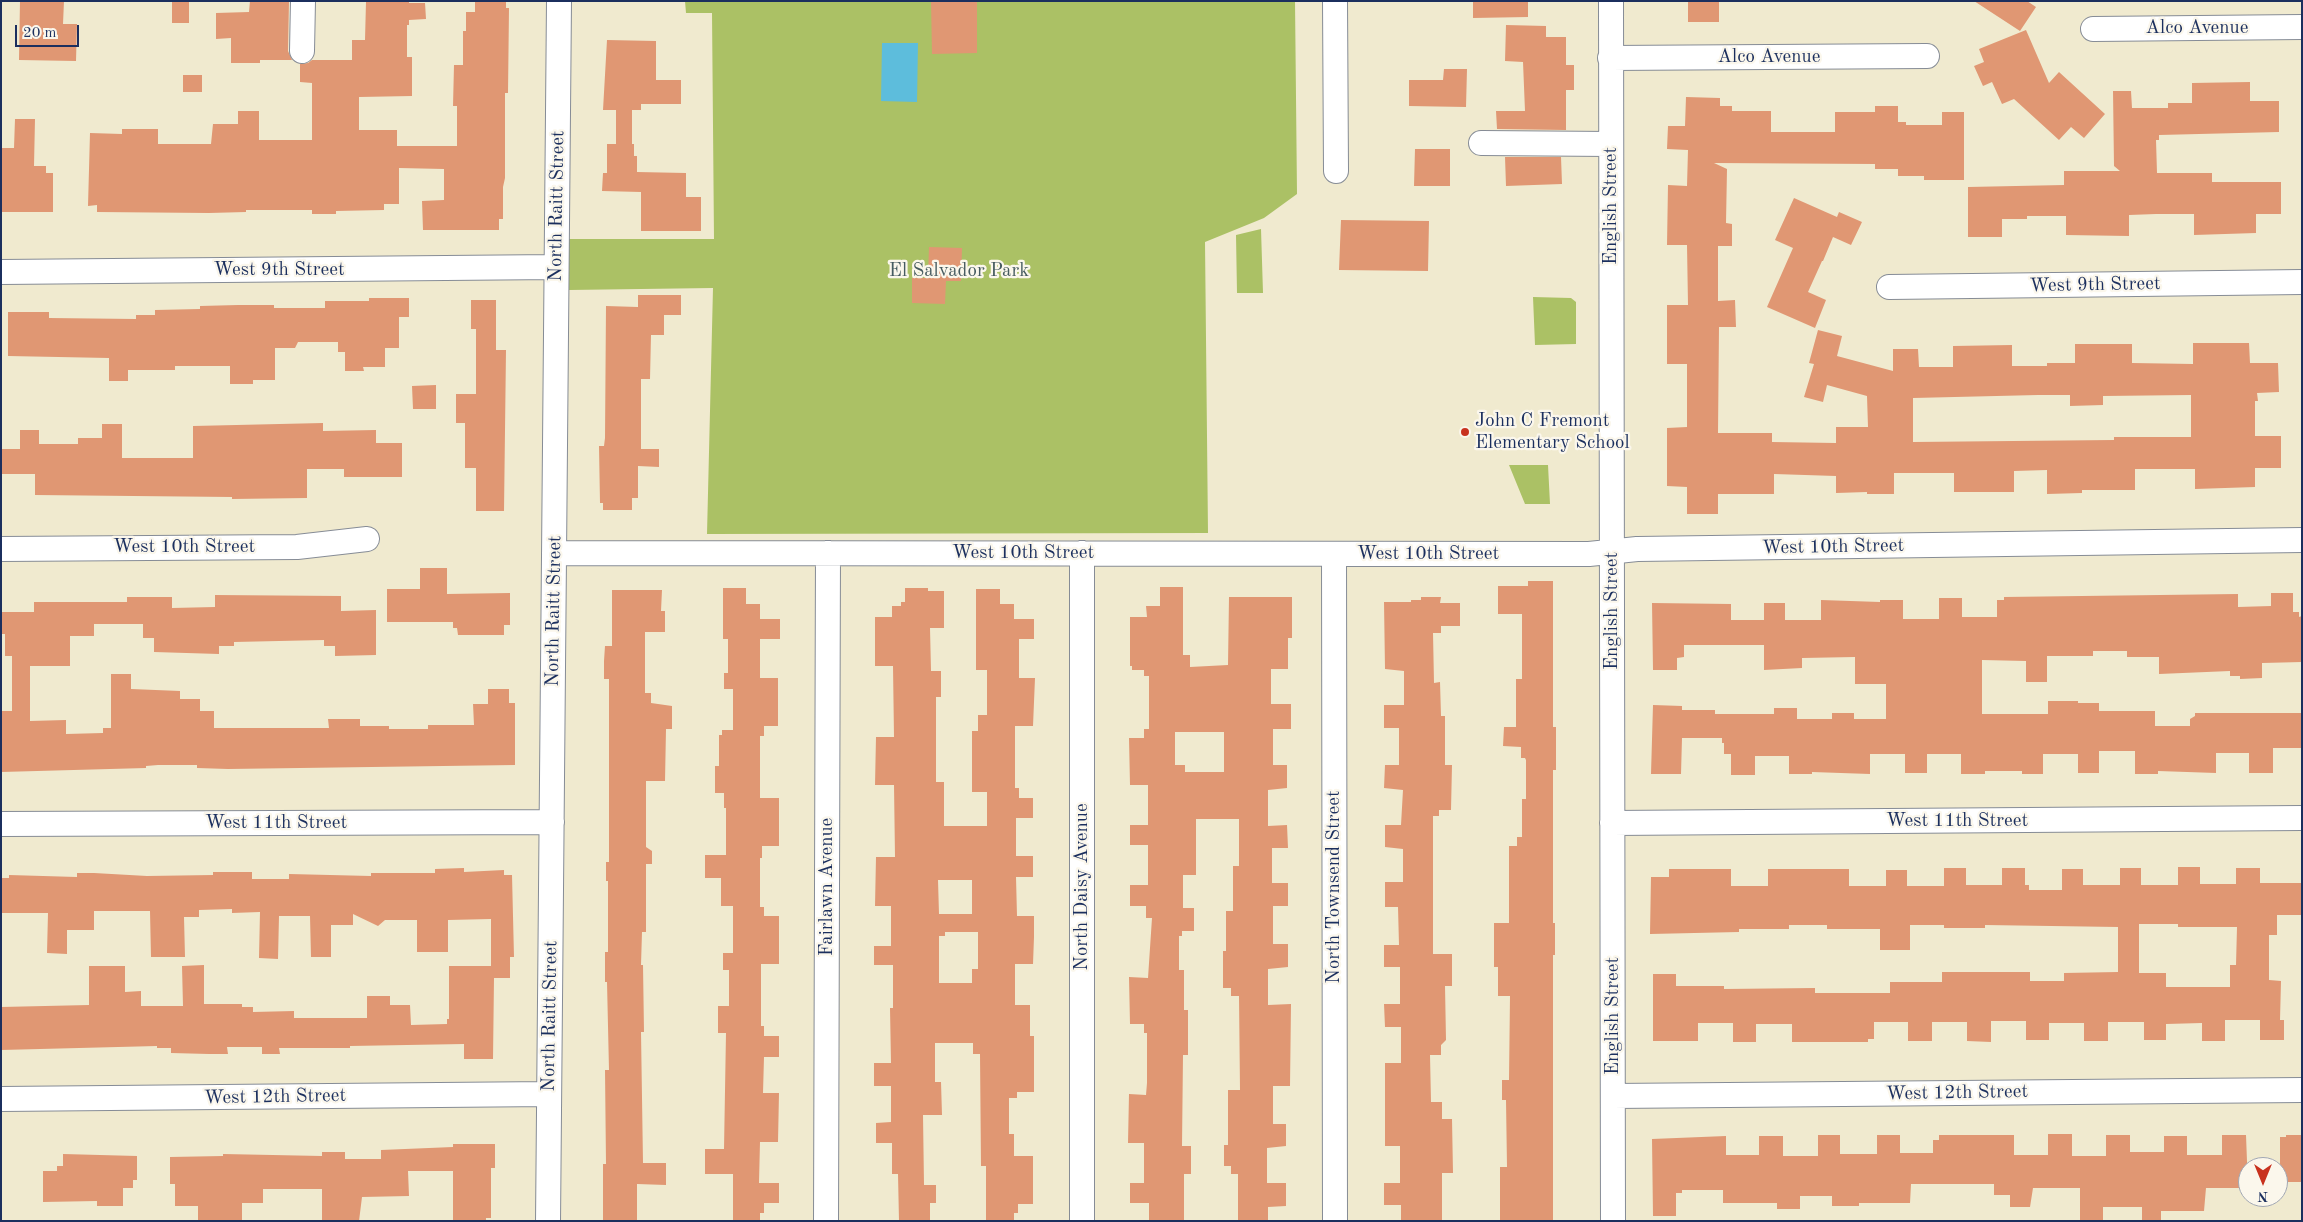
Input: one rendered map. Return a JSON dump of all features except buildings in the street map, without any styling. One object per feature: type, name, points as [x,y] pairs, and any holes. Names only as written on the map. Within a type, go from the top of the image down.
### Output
[{"type":"street","points":[[302,51],[303,1]]},
{"type":"street","name":"North Raitt Street","points":[[548,1221],[559,1]]},
{"type":"street","points":[[1335,1],[1336,171]]},
{"type":"street","name":"English Street","points":[[1611,1],[1614,1221]]},
{"type":"street","name":"Alco Avenue","points":[[2093,29],[2302,27]]},
{"type":"street","name":"Alco Avenue","points":[[1610,58],[1927,56]]},
{"type":"street","points":[[1481,143],[1611,144]]},
{"type":"street","name":"West 9th Street","points":[[1,272],[556,267]]},
{"type":"street","name":"West 9th Street","points":[[1888,287],[2302,282]]},
{"type":"street","name":"West 10th Street","points":[[1,549],[297,547],[367,540]]},
{"type":"street","name":"West 10th Street","points":[[554,553],[1589,554],[1636,549],[2302,540]]},
{"type":"street","name":"Fairlawn Avenue","points":[[826,1221],[828,553]]},
{"type":"street","name":"North Daisy Avenue","points":[[1082,553],[1082,1221]]},
{"type":"street","name":"North Townsend Street","points":[[1334,554],[1335,1221]]},
{"type":"street","name":"West 11th Street","points":[[1612,823],[2302,818]]},
{"type":"street","name":"West 11th Street","points":[[1,824],[552,822]]},
{"type":"street","name":"West 12th Street","points":[[1613,1096],[2302,1090]]},
{"type":"street","name":"West 12th Street","points":[[1,1099],[549,1094]]},
{"type":"green space","name":"El Salvador Park","points":[[685,1],[1295,1],[1297,194],[1264,218],[1205,242],[1208,533],[707,534],[713,288],[569,290],[569,239],[714,239],[712,13],[686,13]]},
{"type":"green space","points":[[1261,229],[1263,293],[1237,293],[1236,235]]},
{"type":"green space","points":[[1533,297],[1571,298],[1576,302],[1576,344],[1535,345]]},
{"type":"green space","points":[[1509,465],[1548,465],[1550,504],[1525,504]]},
{"type":"water","points":[[882,43],[918,43],[917,102],[881,101]]},
{"type":"place","name":"John C Fremont Elementary School","points":[[1465,432]]}]
